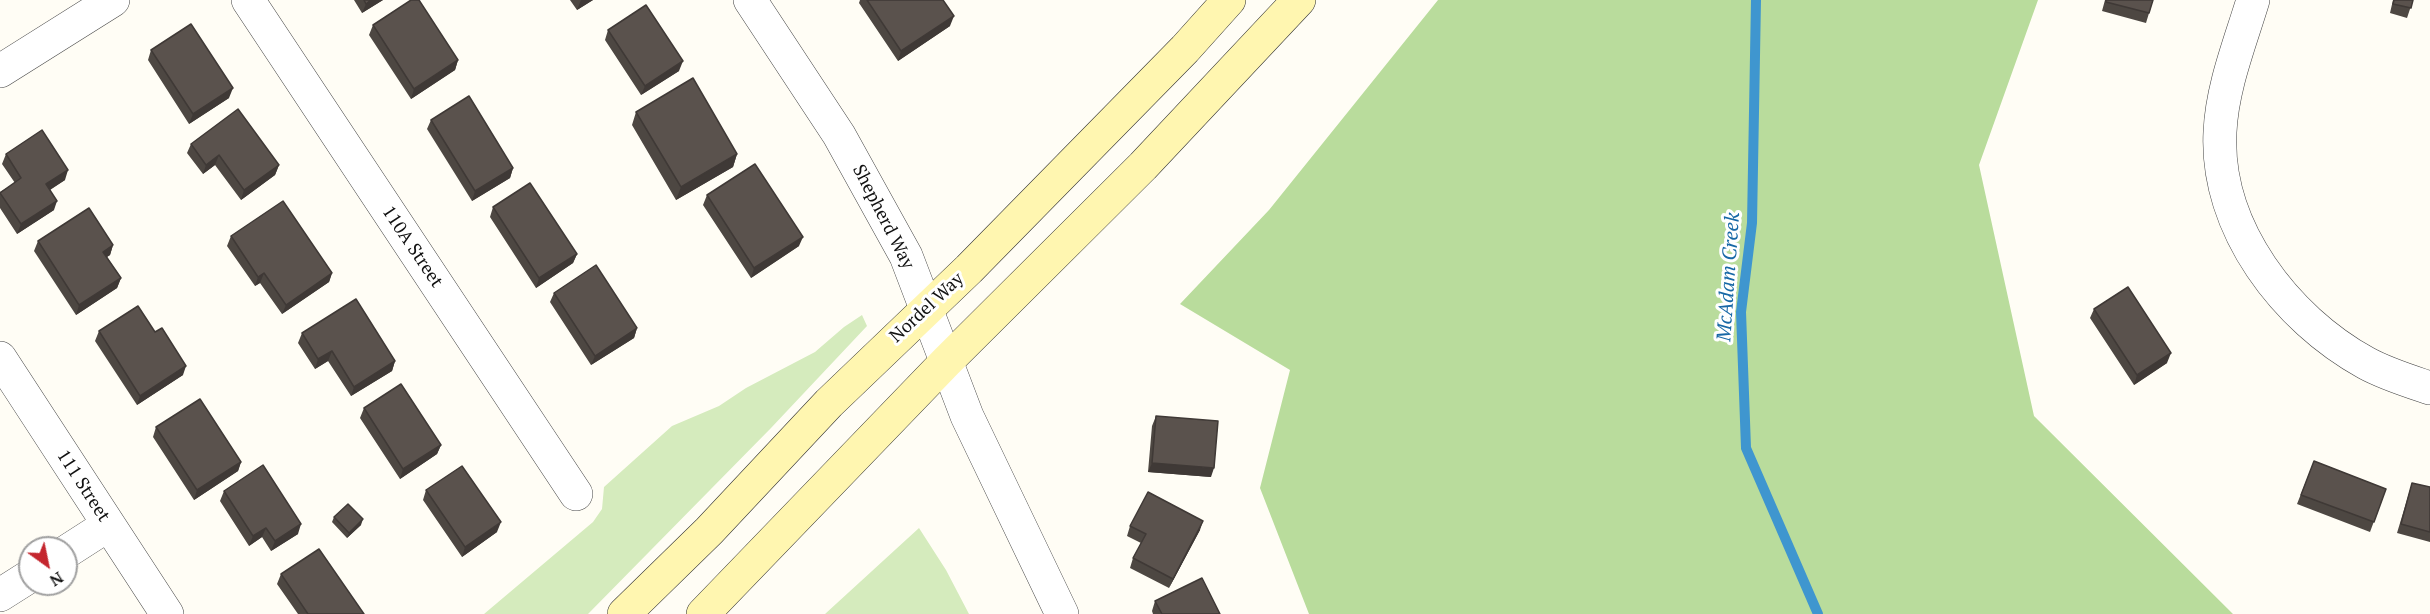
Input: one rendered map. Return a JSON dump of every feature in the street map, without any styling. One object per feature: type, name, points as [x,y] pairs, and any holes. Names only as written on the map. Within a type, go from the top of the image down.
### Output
[{"type":"main road","name":"Nordel Way","points":[[624,614],[709,531],[829,403],[969,269],[1185,49],[1229,0]]},
{"type":"main road","points":[[703,614],[946,362],[1143,166],[1299,0]]},
{"type":"street","points":[[0,71],[114,0]]},
{"type":"street","name":"110A Street","points":[[248,0],[576,494]]},
{"type":"street","name":"Shepherd Way","points":[[750,0],[839,135],[876,198],[906,256],[967,416],[1062,614]]},
{"type":"street","points":[[2253,0],[2227,86],[2220,133],[2224,179],[2246,240],[2270,280],[2300,313],[2328,338],[2367,364],[2430,388]]},
{"type":"street","name":"111 Street","points":[[0,358],[167,614]]},
{"type":"street","points":[[78,544],[108,525]]},
{"type":"street","points":[[0,596],[18,584]]},
{"type":"green space","points":[[1438,0],[2038,0],[1979,165],[2034,416],[2233,614],[1309,614],[1260,488],[1290,370],[1180,304],[1269,210]]},
{"type":"green space","points":[[862,315],[867,326],[771,428],[588,614],[484,614],[593,522],[602,509],[604,487],[672,426],[719,406],[746,388],[815,352]]},
{"type":"green space","points":[[919,528],[946,570],[969,614],[825,614]]},
{"type":"building","points":[[411,0],[419,0],[458,60],[414,89],[373,25]]},
{"type":"building","points":[[867,0],[943,0],[954,16],[901,51]]},
{"type":"building","points":[[2106,0],[2153,0],[2149,13],[2106,2]]},
{"type":"building","points":[[2394,0],[2413,0],[2411,8],[2393,4]]},
{"type":"building","points":[[646,5],[683,61],[645,86],[608,30]]},
{"type":"building","points":[[191,24],[233,88],[193,114],[151,50]]},
{"type":"building","points":[[693,78],[737,154],[681,187],[636,112]]},
{"type":"building","points":[[469,96],[513,168],[475,191],[431,120]]},
{"type":"building","points":[[238,109],[279,165],[244,190],[219,155],[206,165],[191,144]]},
{"type":"building","points":[[42,130],[68,170],[46,184],[57,201],[21,224],[0,193],[21,178],[6,154]]},
{"type":"building","points":[[755,164],[803,237],[754,268],[707,195]]},
{"type":"building","points":[[530,183],[577,254],[539,278],[493,207]]},
{"type":"building","points":[[283,201],[332,273],[286,305],[264,273],[258,277],[231,236]]},
{"type":"building","points":[[89,208],[113,245],[103,252],[121,278],[79,305],[38,241]]},
{"type":"building","points":[[596,265],[637,328],[595,356],[554,293]]},
{"type":"building","points":[[2128,287],[2171,353],[2137,375],[2094,309]]},
{"type":"building","points":[[356,299],[395,361],[354,387],[332,351],[318,359],[302,333]]},
{"type":"building","points":[[138,306],[155,332],[162,328],[186,366],[140,396],[99,331]]},
{"type":"building","points":[[401,384],[441,445],[403,469],[364,408]]},
{"type":"building","points":[[200,399],[241,462],[197,490],[156,427]]},
{"type":"building","points":[[1156,416],[1218,421],[1214,468],[1152,463]]},
{"type":"building","points":[[2314,461],[2386,489],[2374,522],[2301,495]]},
{"type":"building","points":[[263,465],[301,524],[275,541],[266,528],[253,536],[224,491]]},
{"type":"building","points":[[462,466],[501,522],[465,547],[426,490]]},
{"type":"building","points":[[2412,483],[2430,487],[2430,532],[2401,524]]},
{"type":"building","points":[[1148,492],[1203,521],[1173,579],[1133,558],[1146,534],[1130,526]]},
{"type":"building","points":[[348,504],[363,519],[349,533],[334,517]]},
{"type":"building","points":[[319,549],[364,614],[308,614],[281,574]]},
{"type":"building","points":[[1202,578],[1220,614],[1162,614],[1155,601]]},
{"type":"waterway","name":"McAdam Creek","points":[[1756,0],[1752,223],[1741,312],[1746,448],[1818,614]]}]
